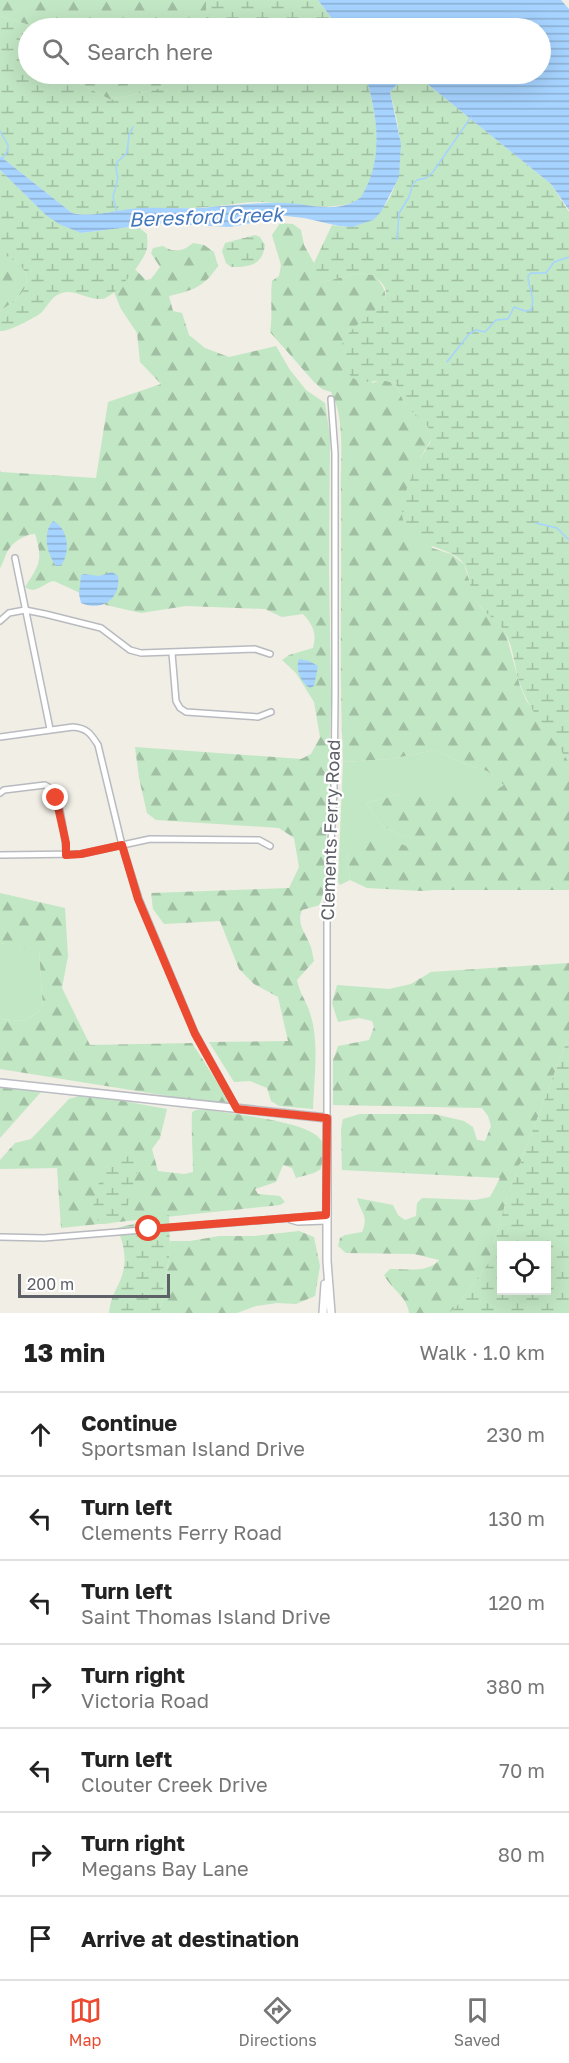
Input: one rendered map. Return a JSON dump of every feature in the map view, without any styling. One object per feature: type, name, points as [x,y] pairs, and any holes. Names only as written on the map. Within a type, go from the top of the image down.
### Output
[{"type":"main road","points":[[0,1083],[327,1118]]},
{"type":"main road","name":"Clements Ferry Road","points":[[327,1118],[326,1218],[331,1313]]},
{"type":"main road","name":"Clements Ferry Road","points":[[323,1313],[327,1261]]},
{"type":"street","name":"Clements Ferry Road","points":[[327,1118],[327,914],[334,790],[335,697],[335,453],[332,399]]},
{"type":"street","points":[[15,558],[50,729]]},
{"type":"street","points":[[0,621],[9,613],[25,610],[101,628],[130,650],[141,653],[255,649],[270,654]]},
{"type":"street","points":[[172,653],[175,695],[180,708],[186,712],[258,717],[271,712]]},
{"type":"street","points":[[0,737],[50,729],[83,728],[92,734],[98,745],[122,845],[138,899],[195,1034],[237,1109]]},
{"type":"street","points":[[0,793],[4,790],[45,785],[52,790],[56,798],[66,843],[66,855]]},
{"type":"street","points":[[0,855],[81,854],[150,839],[259,840],[270,846]]},
{"type":"street","points":[[0,1237],[44,1238],[326,1218]]},
{"type":"green space","points":[[0,0],[206,0],[206,18],[18,18],[18,22],[0,16]]},
{"type":"green space","points":[[206,0],[318,0],[332,18],[206,18]]},
{"type":"green space","points":[[0,16],[18,22],[18,84],[80,84],[111,100],[157,89],[167,84],[367,84],[377,137],[374,170],[361,197],[342,205],[328,206],[253,202],[200,208],[136,209],[96,214],[72,213],[0,156]]},
{"type":"green space","points":[[80,84],[167,84],[157,89],[111,100]]},
{"type":"green space","points":[[397,84],[427,84],[551,184],[569,212],[569,762],[531,708],[519,682],[508,639],[502,627],[475,599],[464,564],[450,553],[415,537],[403,520],[404,497],[417,465],[431,441],[431,435],[424,422],[405,404],[395,383],[363,381],[352,377],[344,365],[341,349],[345,338],[353,329],[381,304],[386,296],[384,286],[374,275],[358,273],[323,282],[312,279],[314,263],[332,225],[350,226],[365,223],[377,215],[393,190],[398,175],[400,143],[390,92]]},
{"type":"green space","points":[[0,170],[34,203],[81,233],[137,226],[147,234],[145,254],[129,278],[108,297],[102,299],[68,292],[57,295],[38,315],[25,323],[0,331],[0,312],[19,296],[27,282],[24,270],[14,260],[0,253]]},
{"type":"green space","points":[[280,223],[293,224],[301,230],[304,245],[314,263],[313,279],[323,282],[358,273],[374,275],[383,288],[385,298],[369,317],[372,383],[382,380],[395,383],[405,404],[424,421],[431,433],[431,440],[420,458],[432,548],[451,554],[464,564],[475,599],[481,608],[501,625],[506,634],[526,700],[569,762],[569,890],[422,891],[367,888],[350,880],[347,852],[359,842],[383,836],[406,846],[406,838],[382,825],[366,803],[401,794],[490,794],[504,785],[487,771],[434,750],[391,759],[343,762],[339,415],[331,392],[322,389],[314,382],[270,332],[272,281],[279,276],[281,265],[272,235]]},
{"type":"green space","points":[[255,235],[260,237],[265,245],[258,261],[249,266],[238,267],[231,267],[226,263],[222,251],[225,243]]},
{"type":"green space","points":[[193,243],[204,245],[214,252],[218,266],[202,284],[169,296],[173,311],[182,313],[189,335],[205,348],[229,357],[276,346],[290,370],[306,390],[325,403],[330,436],[331,699],[325,885],[320,905],[302,910],[300,915],[301,925],[311,947],[314,961],[297,980],[309,1010],[314,1034],[316,1059],[313,1109],[279,1106],[271,1101],[267,1088],[250,1081],[234,1082],[209,1042],[288,1041],[278,997],[254,984],[239,969],[220,921],[164,924],[153,909],[151,893],[289,888],[299,867],[294,838],[279,828],[156,820],[147,813],[135,747],[301,759],[311,754],[320,737],[314,702],[296,673],[282,660],[289,655],[313,648],[315,638],[312,626],[303,614],[282,617],[265,609],[186,606],[141,613],[106,605],[54,581],[33,590],[29,589],[25,587],[39,562],[35,534],[14,543],[0,568],[0,470],[1,472],[96,478],[108,402],[161,384],[140,362],[137,333],[121,309],[112,287],[115,250],[146,280],[151,279],[160,267],[151,253],[153,248],[163,246],[171,250],[178,250]]},
{"type":"green space","points":[[0,253],[14,260],[24,270],[27,282],[19,296],[0,312]]},
{"type":"green space","points":[[434,750],[487,771],[505,785],[490,794],[401,794],[366,803],[382,825],[406,838],[406,847],[347,852],[350,880],[340,885],[338,882],[343,762],[391,759]]},
{"type":"green space","points":[[0,893],[65,908],[68,956],[62,988],[90,1045],[192,1043],[228,1099],[228,1104],[0,1069],[0,1019],[25,1021],[43,1008],[39,950],[0,943]]},
{"type":"green space","points":[[0,943],[39,949],[43,1008],[25,1021],[0,1019]]},
{"type":"green space","points":[[569,963],[569,1035],[507,1198],[488,1264],[449,1313],[409,1313],[402,1297],[384,1275],[390,1269],[423,1269],[439,1260],[414,1254],[346,1253],[338,1246],[340,1238],[362,1232],[365,1222],[357,1198],[393,1205],[398,1215],[405,1220],[416,1216],[417,1203],[422,1198],[475,1200],[490,1197],[500,1178],[342,1170],[341,1129],[343,1119],[360,1114],[434,1114],[464,1121],[473,1127],[477,1140],[485,1141],[491,1126],[482,1108],[333,1105],[333,1060],[338,1046],[369,1040],[374,1027],[372,1021],[359,1018],[338,1022],[332,1003],[337,985],[389,989],[411,984],[431,972]]},
{"type":"green space","points":[[569,1035],[569,1313],[449,1313],[488,1264],[507,1198]]},
{"type":"green space","points":[[0,1087],[41,1092],[0,1138]]},
{"type":"green space","points":[[85,1094],[167,1109],[160,1138],[152,1149],[158,1171],[184,1174],[193,1172],[192,1112],[196,1110],[269,1119],[314,1133],[321,1140],[323,1147],[321,1169],[296,1178],[292,1168],[283,1165],[276,1182],[255,1189],[258,1194],[280,1196],[285,1202],[280,1205],[61,1228],[57,1168],[0,1169],[0,1160],[15,1143],[31,1139],[69,1099]]},
{"type":"green space","points":[[131,1152],[142,1157],[126,1212],[117,1221],[100,1224],[92,1211],[101,1174],[117,1153]]},
{"type":"green space","points":[[169,1215],[170,1251],[160,1313],[109,1313],[111,1300],[121,1278],[125,1260],[117,1228]]},
{"type":"green space","points":[[299,1231],[314,1237],[320,1266],[315,1296],[296,1304],[277,1303],[256,1306],[237,1313],[160,1313],[170,1241]]},
{"type":"water","points":[[318,0],[561,0],[569,9],[569,210],[551,184],[427,84],[551,84],[551,18],[332,18]]},
{"type":"water","name":"Beresford Creek","points":[[368,84],[397,84],[390,92],[401,144],[399,177],[381,212],[373,220],[352,227],[278,215],[258,222],[230,227],[151,223],[81,233],[59,224],[46,215],[0,170],[0,156],[72,213],[81,214],[141,208],[194,208],[269,203],[335,207],[361,197],[369,182],[376,152],[373,105]]},
{"type":"water","points":[[53,521],[62,529],[67,542],[66,555],[60,566],[56,566],[53,561],[47,544],[48,531]]},
{"type":"water","points":[[112,572],[118,576],[118,584],[109,602],[96,606],[81,603],[79,594],[81,575],[99,576]]},
{"type":"water","points":[[299,659],[318,666],[314,686],[310,688],[300,675]]},
{"type":"waterway","points":[[397,240],[399,213],[409,197],[413,184],[433,172],[471,117]]},
{"type":"waterway","points":[[117,212],[113,197],[118,178],[117,162],[127,153],[129,135],[133,127]]},
{"type":"waterway","points":[[0,131],[8,145],[8,150],[2,159]]},
{"type":"waterway","points":[[447,362],[469,334],[476,330],[485,332],[496,320],[508,319],[514,307],[525,311],[531,310],[533,301],[528,276],[531,273],[546,273],[554,262],[569,257]]},
{"type":"waterway","points":[[536,523],[557,528],[569,540]]},
{"type":"route","points":[[56,798],[66,843],[66,855],[122,845],[138,899],[195,1034],[237,1109],[327,1118],[326,1215],[149,1229]]}]
